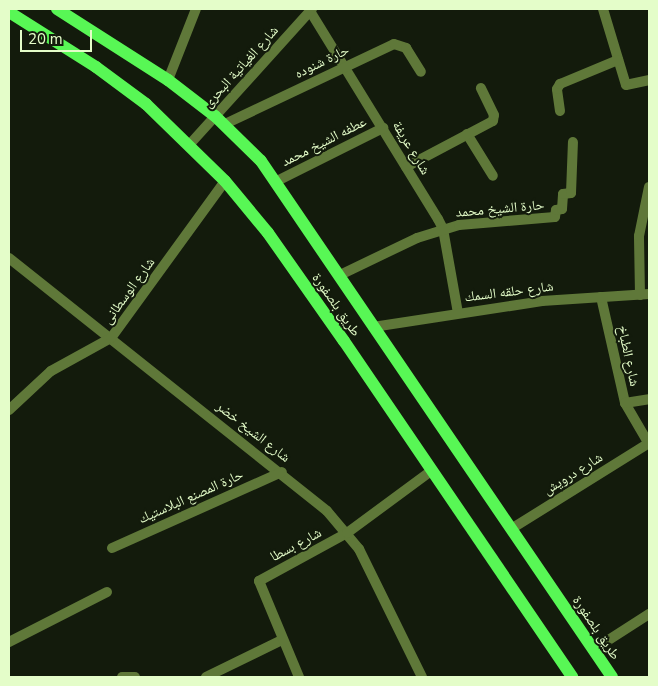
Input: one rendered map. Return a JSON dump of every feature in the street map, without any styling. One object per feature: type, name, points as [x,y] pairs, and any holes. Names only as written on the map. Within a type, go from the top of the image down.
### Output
[{"type":"main road","name":"طريق بلصفورة","points":[[57,9],[168,80],[220,120],[276,181],[373,327],[612,677]]},
{"type":"main road","name":"طريق بلصفورة","points":[[9,12],[96,67],[146,104],[190,144],[225,181],[268,233],[572,677]]},
{"type":"street","points":[[168,80],[196,9]]},
{"type":"street","points":[[603,9],[626,85],[649,81]]},
{"type":"street","name":"شارع عريفة","points":[[311,10],[443,229],[458,313]]},
{"type":"street","name":"شارع الغياتية البحرى","points":[[190,144],[220,120],[311,10]]},
{"type":"street","name":"حارة شنوده","points":[[220,120],[398,43],[406,48],[421,72]]},
{"type":"street","points":[[560,111],[558,89],[560,84],[618,60]]},
{"type":"street","points":[[406,167],[494,119],[481,88]]},
{"type":"street","name":"عطفه الشيخ محمد","points":[[276,181],[383,128]]},
{"type":"street","points":[[467,134],[493,176]]},
{"type":"street","name":"حارة الشيخ محمد","points":[[340,275],[443,229],[476,222],[555,218],[556,210],[562,209],[563,194],[571,193],[573,142]]},
{"type":"street","name":"شارع الوسطانى","points":[[9,410],[43,377],[111,338],[225,181]]},
{"type":"street","points":[[645,294],[639,236],[649,187]]},
{"type":"street","name":"شارع الشيخ خضر","points":[[9,258],[282,472],[327,510],[359,549],[422,677]]},
{"type":"street","name":"شارع حلقه السمك","points":[[373,327],[542,301],[645,294]]},
{"type":"street","name":"شارع الطباخ","points":[[601,297],[625,403],[649,444]]},
{"type":"street","points":[[625,403],[649,399]]},
{"type":"street","name":"شارع درويش","points":[[511,529],[649,444]]},
{"type":"street","name":"شارع بسطا","points":[[299,677],[259,582],[347,534],[431,471]]},
{"type":"street","name":"حارة المصنع البلاستيك","points":[[112,548],[282,472]]},
{"type":"street","points":[[9,642],[107,592]]},
{"type":"street","points":[[593,650],[649,614]]},
{"type":"street","points":[[206,677],[282,640]]},
{"type":"street","points":[[123,677],[135,677]]}]
